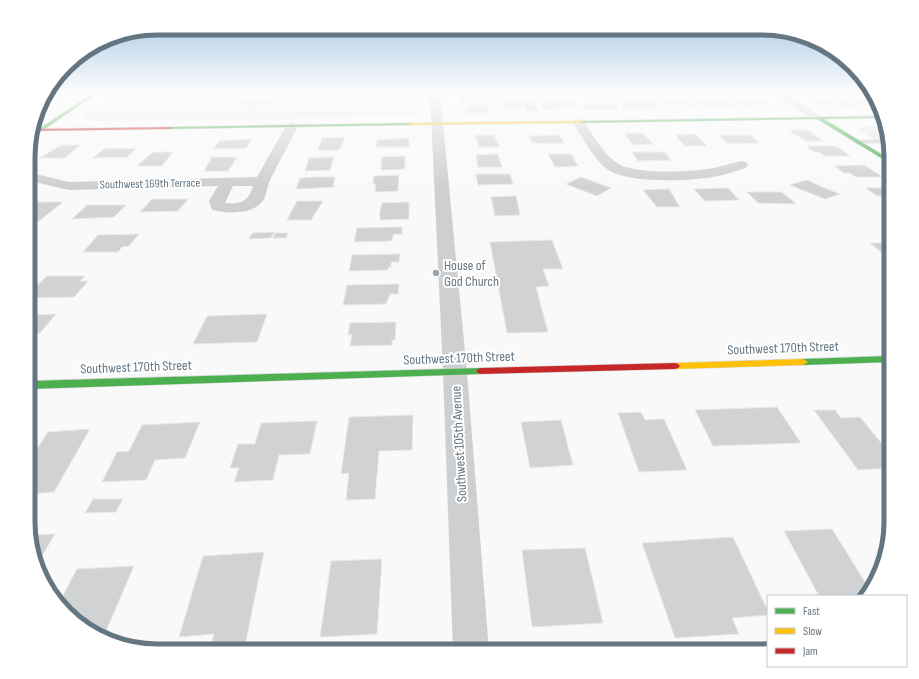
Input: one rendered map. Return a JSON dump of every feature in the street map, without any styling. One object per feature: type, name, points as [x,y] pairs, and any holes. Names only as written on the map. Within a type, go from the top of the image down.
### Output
[{"type":"street","points":[[38,130],[387,125]]},
{"type":"street","name":"Southwest 105th Avenue","points":[[436,125],[455,372],[470,644]]},
{"type":"street","points":[[580,125],[606,161],[615,168],[637,173],[681,174],[709,173],[741,165]]},
{"type":"street","points":[[829,125],[884,158]]},
{"type":"street","points":[[228,182],[217,201],[218,207],[242,207],[251,204],[257,198],[262,181],[292,126]]},
{"type":"street","name":"Southwest 169th Terrace","points":[[40,179],[69,186],[262,181]]},
{"type":"street","name":"Southwest 170th Street","points":[[35,385],[884,359]]},
{"type":"lane","points":[[857,142],[883,141]]},
{"type":"shaded area","points":[[880,125],[884,145],[858,129],[859,127]]},
{"type":"building","points":[[788,130],[808,130],[823,141],[806,141]]},
{"type":"building","points":[[624,133],[643,133],[653,144],[633,145]]},
{"type":"building","points":[[695,134],[707,146],[685,146],[675,135]]},
{"type":"building","points":[[475,135],[494,135],[500,147],[479,147]]},
{"type":"building","points":[[559,135],[564,143],[532,143],[529,136]]},
{"type":"building","points":[[718,135],[750,135],[759,143],[728,143]]},
{"type":"building","points":[[345,137],[339,150],[318,150],[322,138]]},
{"type":"building","points":[[409,138],[409,147],[376,147],[377,140]]},
{"type":"building","points":[[252,139],[246,148],[214,149],[219,141]]},
{"type":"building","points":[[61,145],[80,145],[65,158],[40,158]]},
{"type":"building","points":[[806,146],[832,146],[839,148],[850,156],[825,156],[819,152],[814,152]]},
{"type":"building","points":[[104,149],[136,149],[127,157],[93,158]]},
{"type":"building","points":[[153,152],[173,152],[162,166],[137,166]]},
{"type":"building","points":[[632,152],[664,152],[671,160],[638,161]]},
{"type":"building","points":[[498,154],[502,167],[478,167],[476,155]]},
{"type":"building","points":[[548,154],[571,154],[578,166],[555,167]]},
{"type":"building","points":[[405,156],[405,169],[381,170],[382,157]]},
{"type":"building","points":[[212,157],[237,157],[228,171],[204,171]]},
{"type":"building","points":[[334,157],[330,170],[305,171],[309,158]]},
{"type":"building","points":[[864,165],[883,177],[856,177],[850,173],[844,173],[834,166]]},
{"type":"building","points":[[476,174],[510,174],[513,184],[478,185]]},
{"type":"building","points":[[399,175],[398,191],[375,192],[376,184],[373,184],[374,176]]},
{"type":"building","points":[[335,177],[333,187],[296,189],[300,178]]},
{"type":"building","points":[[581,177],[611,188],[597,196],[566,184]]},
{"type":"building","points":[[807,180],[840,194],[825,199],[790,185]]},
{"type":"building","points":[[728,188],[739,200],[705,201],[694,189]]},
{"type":"building","points":[[866,188],[884,188],[884,197],[877,196]]},
{"type":"building","points":[[669,189],[680,207],[657,207],[643,190]]},
{"type":"building","points":[[747,192],[782,192],[796,204],[758,203]]},
{"type":"building","points":[[516,196],[520,215],[495,216],[491,197]]},
{"type":"building","points":[[152,199],[188,199],[178,211],[140,212]]},
{"type":"building","points":[[297,201],[323,201],[311,220],[287,220]]},
{"type":"building","points":[[35,202],[63,202],[39,221],[35,221]]},
{"type":"building","points":[[409,202],[409,219],[380,220],[379,215],[382,203]]},
{"type":"building","points":[[87,205],[126,205],[114,217],[72,219]]},
{"type":"building","points":[[402,227],[402,234],[394,234],[391,241],[354,242],[357,228]]},
{"type":"building","points":[[274,232],[271,238],[249,239],[252,233]]},
{"type":"building","points":[[275,233],[288,233],[286,238],[273,238]]},
{"type":"building","points":[[139,234],[129,246],[122,247],[118,252],[83,252],[98,235]]},
{"type":"building","points":[[552,240],[563,269],[543,269],[549,286],[536,287],[548,332],[507,333],[490,242]]},
{"type":"building","points":[[870,243],[884,243],[884,255]]},
{"type":"building","points":[[400,254],[399,262],[391,262],[391,267],[388,267],[388,270],[349,271],[352,255]]},
{"type":"building","points":[[47,276],[85,276],[80,281],[88,281],[74,297],[35,298],[35,287]]},
{"type":"building","points":[[399,284],[398,294],[390,294],[386,304],[343,305],[347,285]]},
{"type":"building","points":[[56,314],[40,333],[35,333],[35,315]]},
{"type":"building","points":[[267,314],[257,342],[193,344],[207,316]]},
{"type":"building","points":[[396,322],[395,340],[392,340],[392,345],[350,346],[352,334],[348,335],[350,323]]},
{"type":"building","points":[[777,407],[801,443],[713,446],[695,410]]},
{"type":"building","points":[[814,410],[835,410],[841,418],[860,417],[884,446],[884,468],[858,470]]},
{"type":"building","points":[[641,412],[645,420],[664,419],[687,470],[639,472],[618,413]]},
{"type":"building","points":[[413,415],[412,450],[379,451],[375,499],[346,500],[349,473],[341,474],[349,417]]},
{"type":"building","points":[[561,420],[573,465],[530,468],[521,422]]},
{"type":"building","points":[[317,421],[310,454],[279,455],[273,480],[234,482],[239,468],[230,468],[238,444],[255,444],[261,423]]},
{"type":"building","points":[[200,422],[185,458],[155,460],[146,480],[102,482],[117,452],[129,451],[142,425]]},
{"type":"building","points":[[90,429],[54,492],[35,494],[35,452],[48,432]]},
{"type":"building","points":[[93,499],[123,499],[116,512],[85,513]]},
{"type":"building","points":[[832,529],[867,585],[860,595],[818,595],[784,531]]},
{"type":"building","points":[[55,534],[42,556],[40,556],[39,554],[36,535]]},
{"type":"building","points":[[733,537],[767,609],[767,615],[732,618],[739,634],[675,638],[642,543]]},
{"type":"building","points":[[585,548],[603,623],[532,627],[522,550]]},
{"type":"building","points":[[264,552],[245,644],[211,644],[214,634],[179,637],[203,556]]},
{"type":"building","points":[[382,559],[377,634],[320,637],[331,561]]},
{"type":"building","points":[[134,566],[105,633],[83,619],[62,598],[77,569]]},
{"type":"traffic: fast","points":[[38,131],[48,125]]},
{"type":"traffic: fast","points":[[170,128],[369,125]]},
{"type":"traffic: fast","points":[[829,125],[884,158]]},
{"type":"traffic: fast","points":[[803,362],[884,359]]},
{"type":"traffic: fast","points":[[35,385],[481,371]]},
{"type":"traffic: slow","points":[[675,366],[803,362]]},
{"type":"traffic: jam","points":[[38,130],[170,128]]},
{"type":"traffic: jam","points":[[481,371],[675,366]]},
{"type":"place","name":"House of God Church","points":[[436,273]]}]
